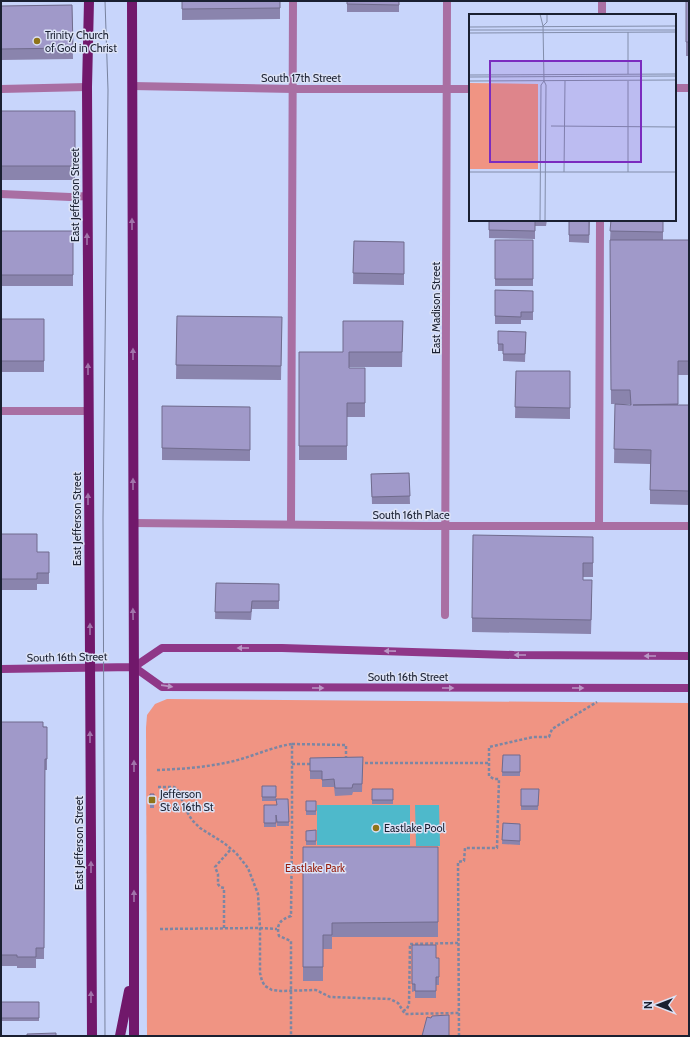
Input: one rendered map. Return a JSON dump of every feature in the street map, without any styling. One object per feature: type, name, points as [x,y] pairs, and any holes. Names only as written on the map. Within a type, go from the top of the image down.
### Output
[{"type":"main road","name":"East Jefferson Street","points":[[89,1],[87,196],[92,1036]]},
{"type":"main road","points":[[132,1],[134,1036]]},
{"type":"main road","points":[[134,667],[162,648],[282,648],[514,655],[689,656]]},
{"type":"main road","name":"South 16th Street","points":[[1,669],[134,667],[162,687],[689,688]]},
{"type":"main road","points":[[120,1036],[134,964]]},
{"type":"street","points":[[291,524],[293,1]]},
{"type":"street","name":"East Madison Street","points":[[445,615],[447,1]]},
{"type":"street","points":[[602,1],[602,14]]},
{"type":"street","name":"South 17th Street","points":[[132,86],[293,89],[469,89]]},
{"type":"street","points":[[1,89],[87,87]]},
{"type":"street","points":[[676,88],[689,88]]},
{"type":"street","points":[[1,194],[70,197],[87,196]]},
{"type":"street","points":[[599,526],[600,221]]},
{"type":"street","points":[[1,411],[88,411]]},
{"type":"street","name":"South 16th Place","points":[[133,523],[446,526],[689,526]]},
{"type":"path","points":[[459,1036],[458,862],[464,861],[465,848],[497,848],[499,779],[494,779],[489,776],[489,747],[533,737],[549,737],[552,729],[599,700]]},
{"type":"path","points":[[291,1036],[291,941],[279,936],[277,929],[280,922],[291,916],[292,744]]},
{"type":"path","points":[[157,770],[186,769],[217,764],[292,744],[346,744],[346,764]]},
{"type":"path","points":[[354,763],[488,763]]},
{"type":"path","points":[[292,764],[315,764]]},
{"type":"path","points":[[158,787],[174,787],[177,789],[184,807],[192,820],[200,828],[231,849],[242,860],[256,886],[259,902],[260,973],[265,986],[272,990],[316,990],[330,997],[390,999],[398,1003],[406,1014],[459,1014]]},
{"type":"path","points":[[224,928],[224,888],[220,887],[218,884],[218,874],[215,867],[231,849]]},
{"type":"path","points":[[160,929],[277,929]]},
{"type":"path","points":[[403,1011],[407,1009],[409,1004],[410,944],[458,943]]},
{"type":"green space","name":"Eastlake Park","points":[[167,699],[689,703],[689,1036],[147,1036],[146,728],[147,715],[155,704]]},
{"type":"shaded area","points":[[317,805],[410,805],[410,845],[317,845]]},
{"type":"shaded area","points":[[415,805],[439,805],[440,846],[416,846]]},
{"type":"building","points":[[182,1],[280,1],[280,8],[182,9]]},
{"type":"building","points":[[347,1],[399,1],[399,5],[347,4]]},
{"type":"building","points":[[686,1],[689,1],[689,42],[686,42]]},
{"type":"building","points":[[72,5],[73,48],[1,49],[1,6]]},
{"type":"building","points":[[1,111],[75,111],[75,166],[1,166]]},
{"type":"building","points":[[489,221],[535,221],[535,231],[489,230]]},
{"type":"building","points":[[569,221],[589,221],[589,235],[569,235]]},
{"type":"building","points":[[611,221],[663,221],[663,232],[610,231]]},
{"type":"building","points":[[1,231],[73,231],[73,275],[1,275]]},
{"type":"building","points":[[495,240],[533,240],[533,279],[495,279]]},
{"type":"building","points":[[610,240],[689,240],[689,361],[678,361],[678,404],[633,405],[689,405],[689,491],[650,490],[651,450],[614,449],[615,404],[631,405],[630,390],[611,390]]},
{"type":"building","points":[[354,241],[404,242],[404,274],[353,273]]},
{"type":"building","points":[[495,290],[533,291],[533,312],[521,312],[521,317],[495,316]]},
{"type":"building","points":[[177,316],[282,317],[281,366],[176,365]]},
{"type":"building","points":[[1,319],[44,319],[44,361],[1,361]]},
{"type":"building","points":[[343,321],[403,321],[402,352],[349,352],[349,368],[365,368],[365,403],[347,403],[347,446],[299,446],[299,352],[343,352]]},
{"type":"building","points":[[498,331],[526,332],[525,354],[503,354],[503,344],[498,344]]},
{"type":"building","points":[[516,371],[570,371],[570,408],[515,407]]},
{"type":"building","points":[[162,406],[250,407],[250,450],[162,448]]},
{"type":"building","points":[[409,473],[410,496],[372,497],[371,474]]},
{"type":"building","points":[[1,534],[37,534],[37,552],[49,552],[49,573],[37,573],[37,579],[1,579]]},
{"type":"building","points":[[473,535],[593,537],[593,563],[583,563],[583,580],[592,580],[591,620],[472,618]]},
{"type":"building","points":[[216,583],[279,584],[279,601],[252,601],[251,612],[215,612]]},
{"type":"building","points":[[1,722],[43,722],[43,727],[47,727],[47,759],[45,759],[44,948],[36,948],[36,957],[1,955]]},
{"type":"building","points":[[503,755],[520,755],[520,772],[502,772]]},
{"type":"building","points":[[363,757],[362,784],[353,784],[352,788],[335,788],[334,779],[322,780],[322,771],[310,771],[310,758]]},
{"type":"building","points":[[262,786],[276,786],[276,797],[262,797]]},
{"type":"building","points":[[372,789],[393,789],[393,800],[372,800]]},
{"type":"building","points":[[521,789],[539,789],[538,806],[521,806]]},
{"type":"building","points":[[150,794],[154,794],[154,804],[150,804]]},
{"type":"building","points":[[276,799],[288,799],[289,822],[277,822],[276,815],[276,823],[264,823],[264,805],[277,805]]},
{"type":"building","points":[[306,801],[316,801],[316,811],[306,811]]},
{"type":"building","points":[[503,823],[520,824],[520,841],[502,840]]},
{"type":"building","points":[[316,830],[316,841],[306,841],[306,831]]},
{"type":"building","points":[[303,847],[438,847],[438,922],[332,923],[332,935],[323,935],[323,967],[303,967]]},
{"type":"building","points":[[412,945],[436,945],[436,958],[439,958],[439,977],[436,977],[436,991],[415,991],[415,984],[412,984]]},
{"type":"building","points":[[1,1002],[39,1002],[39,1018],[1,1018]]},
{"type":"building","points":[[449,1015],[449,1036],[422,1036],[427,1017],[431,1018],[432,1016]]},
{"type":"building","points":[[56,1033],[56,1036],[27,1036],[27,1034]]},
{"type":"tram line","points":[[105,1],[108,90],[103,518],[105,1036]]},
{"type":"place","name":"Trinity Church of God in Christ","points":[[37,41]]},
{"type":"place","name":"Jefferson St & 16th St","points":[[152,800]]},
{"type":"place","name":"Eastlake Pool","points":[[376,828]]}]
